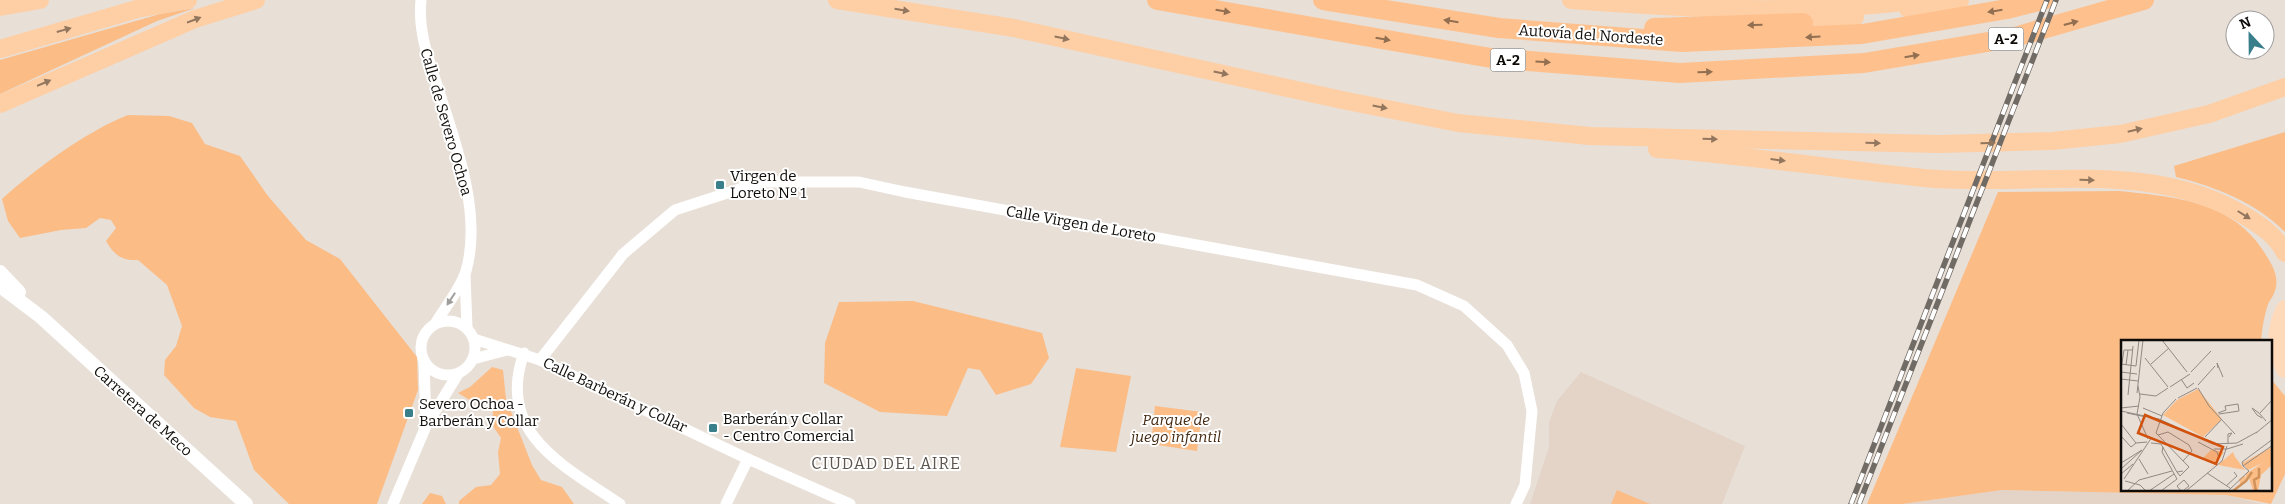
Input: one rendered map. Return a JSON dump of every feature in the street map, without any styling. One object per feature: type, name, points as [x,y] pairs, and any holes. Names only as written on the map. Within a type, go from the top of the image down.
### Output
[{"type":"highway","points":[[0,7],[40,0]]},
{"type":"highway","points":[[0,49],[137,9],[188,0]]},
{"type":"highway","points":[[0,104],[195,19],[256,0]]},
{"type":"highway","points":[[837,0],[1014,28],[1342,100],[1487,126],[1553,142],[1733,154],[1926,178],[2141,182],[2182,189],[2234,208],[2267,229],[2279,242],[2285,253]]},
{"type":"highway","name":"A-2","points":[[1157,0],[1491,58],[1680,73],[1864,64],[2011,38],[2144,0]]},
{"type":"highway","name":"Autovía del Nordeste","points":[[1323,0],[1499,28],[1682,42],[1862,19]]},
{"type":"highway","points":[[1571,0],[1862,19],[1920,0]]},
{"type":"highway","points":[[1499,28],[1680,28],[1803,23],[1862,19],[1960,0]]},
{"type":"highway","name":"A-2","points":[[1862,19],[2007,10],[2043,0]]},
{"type":"highway","points":[[1487,126],[1590,136],[1939,144],[2052,141],[2120,134],[2209,114],[2285,87]]},
{"type":"main road","points":[[2285,309],[2279,322],[2276,340],[2279,358],[2285,369]]},
{"type":"street","name":"Calle de Severo Ochoa","points":[[420,0],[424,45],[468,194],[471,249],[465,273],[467,328]]},
{"type":"street","name":"Calle Virgen de Loreto","points":[[540,360],[624,254],[675,210],[761,182],[859,182],[1417,285],[1464,306],[1507,345],[1524,373],[1532,411],[1524,485],[1516,504]]},
{"type":"street","name":"Carretera de Meco","points":[[0,272],[41,317]]},
{"type":"street","name":"Calle de Severo Ochoa","points":[[435,324],[465,273]]},
{"type":"street","name":"Carretera de Meco","points":[[0,286],[41,317],[246,504]]},
{"type":"street","points":[[424,362],[437,373],[451,376],[458,374],[473,359],[476,346],[474,339],[467,328],[448,320],[435,324],[424,334],[420,348],[424,362],[426,426]]},
{"type":"street","name":"Calle Barberán y Collar","points":[[474,339],[507,350],[524,353],[540,360],[850,504]]},
{"type":"street","name":"Calle Barberán y Collar","points":[[473,359],[507,350]]},
{"type":"street","points":[[524,353],[517,371],[517,400],[523,422],[538,444],[569,470],[620,504]]},
{"type":"street","points":[[393,504],[426,426],[458,374]]},
{"type":"street","points":[[726,504],[748,458]]},
{"type":"street","points":[[399,504],[404,481]]},
{"type":"shaded area","points":[[1581,372],[1745,446],[1722,504],[1530,504],[1549,447],[1549,423],[1557,401]]},
{"type":"shaded area","points":[[2002,490],[2226,495],[2263,504],[1902,504]]},
{"type":"green space","points":[[195,8],[157,21],[0,94],[0,60],[160,14]]},
{"type":"green space","points":[[128,115],[169,116],[192,123],[205,144],[240,156],[268,196],[306,240],[340,259],[417,357],[418,390],[377,504],[289,504],[254,470],[236,421],[210,417],[194,408],[164,375],[165,360],[176,346],[182,326],[167,285],[138,260],[123,258],[112,250],[106,241],[116,228],[111,220],[100,218],[86,228],[61,230],[20,238],[8,221],[2,199],[30,175],[62,152],[112,122]]},
{"type":"green space","points":[[2285,132],[2285,232],[2262,212],[2248,204],[2205,185],[2176,177],[2174,166]]},
{"type":"green space","points":[[2119,191],[2162,196],[2202,205],[2220,213],[2238,223],[2253,237],[2272,266],[2276,282],[2275,291],[2265,313],[2261,340],[2121,340],[2121,492],[2272,492],[2272,380],[2285,396],[2285,474],[2271,504],[2226,495],[2002,490],[1902,504],[1867,504],[1998,192]]},
{"type":"green space","points":[[913,301],[1042,333],[1049,358],[1031,384],[996,395],[980,370],[968,368],[947,416],[880,412],[824,383],[825,343],[839,302]]},
{"type":"green space","points":[[492,367],[503,370],[506,399],[532,465],[541,480],[562,487],[574,504],[459,504],[459,501],[476,487],[491,485],[500,474],[498,452],[501,438],[492,425],[493,411],[487,402],[473,402],[458,393],[470,387]]},
{"type":"green space","points":[[1076,368],[1131,376],[1116,452],[1060,447]]},
{"type":"green space","name":"Parque de juego infantil","points":[[1155,406],[1202,412],[1197,451],[1151,444]]},
{"type":"green space","points":[[1617,490],[1650,504],[1611,504]]},
{"type":"green space","points":[[430,493],[442,496],[446,504],[422,504]]},
{"type":"railway","points":[[1851,504],[2047,0]]},
{"type":"railway","points":[[1859,504],[2056,0]]},
{"type":"place","name":"Virgen de Loreto Nº 1","points":[[720,185]]},
{"type":"place","name":"Severo Ochoa - Barberán y Collar","points":[[409,413]]},
{"type":"place","name":"Barberán y Collar - Centro Comercial","points":[[713,428]]},
{"type":"district","name":"CIUDAD DEL AIRE","points":[[886,463]]}]
